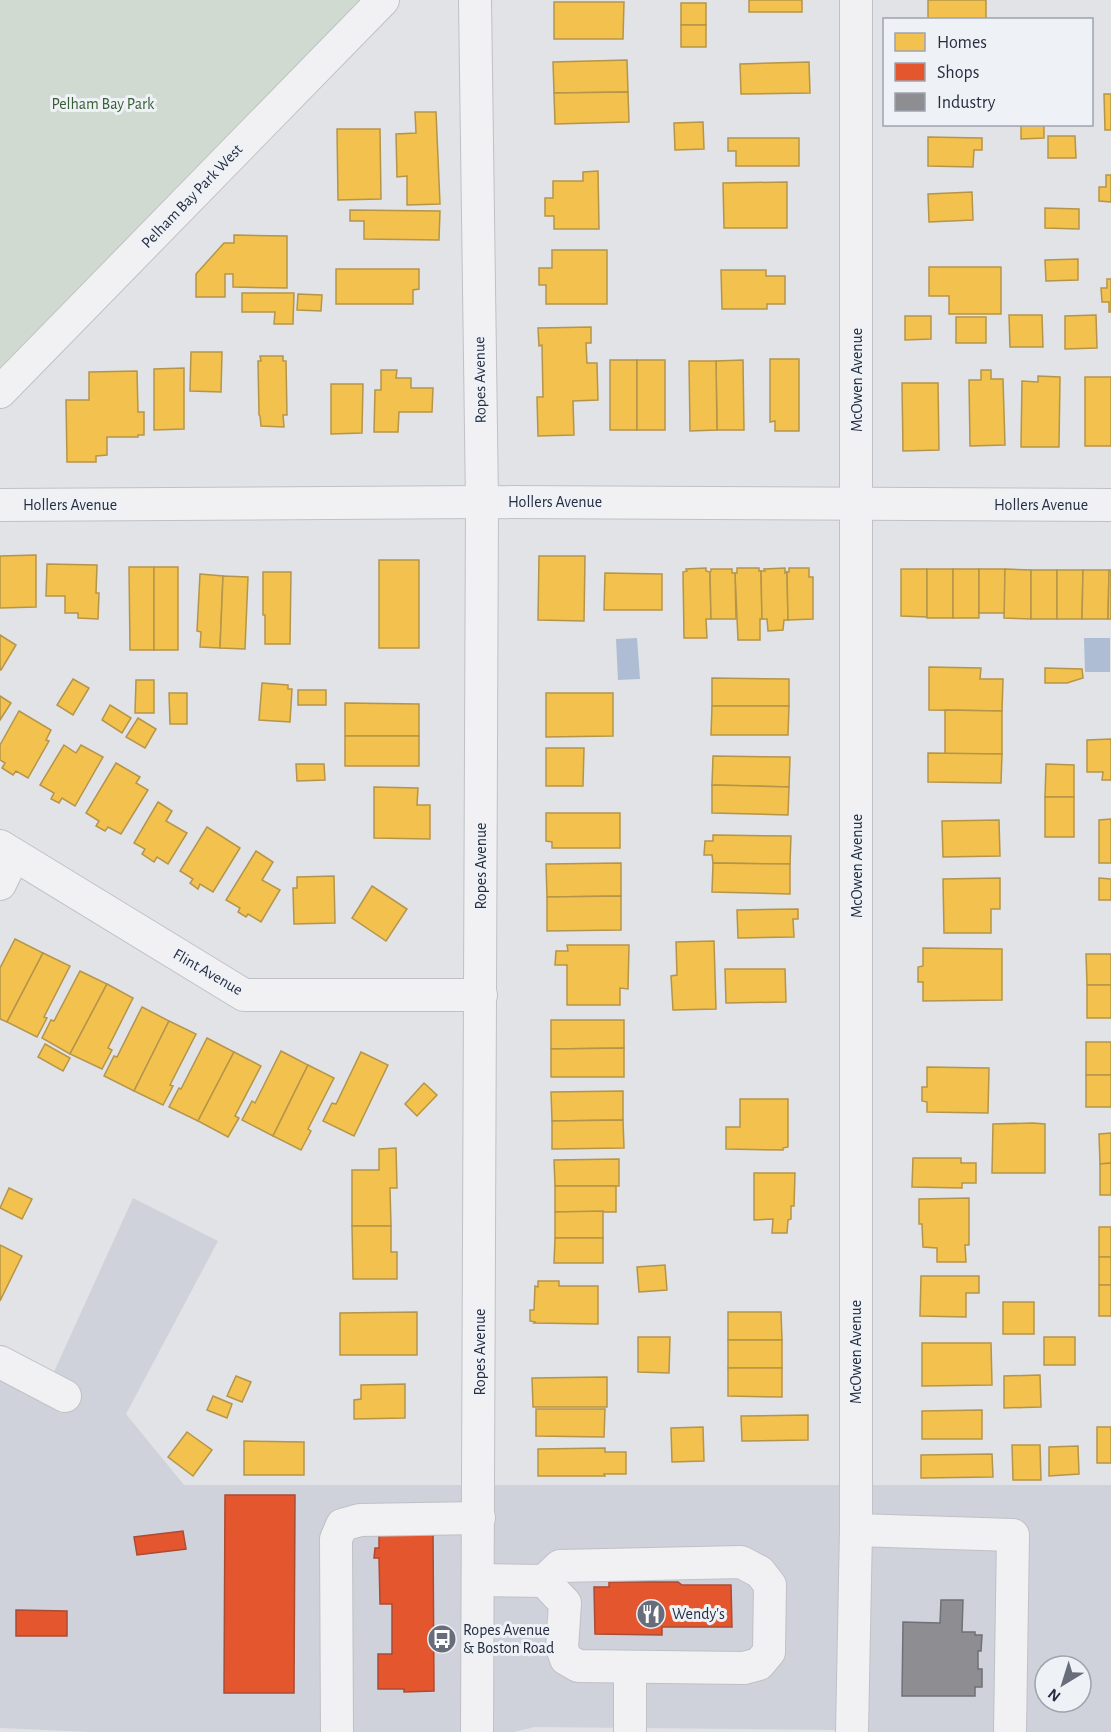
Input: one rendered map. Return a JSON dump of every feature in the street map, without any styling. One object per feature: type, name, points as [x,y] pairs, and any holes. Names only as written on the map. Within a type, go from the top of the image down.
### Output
[{"type":"street","name":"Pelham Bay Park West","points":[[0,392],[383,0]]},
{"type":"street","name":"Ropes Avenue","points":[[475,0],[482,502],[477,1732]]},
{"type":"street","name":"McOwen Avenue","points":[[852,1732],[856,1530],[856,0]]},
{"type":"street","name":"Hollers Avenue","points":[[0,505],[482,502],[1111,505]]},
{"type":"street","name":"Flint Avenue","points":[[7,851],[244,995],[481,995]]},
{"type":"street","points":[[0,884],[7,851]]},
{"type":"street","points":[[0,1362],[65,1396]]},
{"type":"street","points":[[337,1732],[336,1539],[342,1525],[360,1520],[479,1518]]},
{"type":"street","points":[[856,1530],[1013,1535],[1010,1732]]},
{"type":"street","points":[[479,1580],[544,1581],[560,1566],[741,1562],[760,1572],[770,1585],[769,1652],[759,1664],[744,1668],[578,1666],[566,1659],[562,1648],[564,1603],[544,1581]]},
{"type":"street","points":[[630,1666],[630,1732]]},
{"type":"shaded area","points":[[133,1198],[218,1241],[126,1414],[184,1485],[1111,1485],[1111,1732],[842,1732],[842,1730],[535,1727],[514,1732],[91,1732],[0,1728],[0,1348],[53,1374]]},
{"type":"green space","name":"Pelham Bay Park","points":[[0,0],[366,0],[0,370]]},
{"type":"water","points":[[637,638],[640,679],[618,680],[616,639]]},
{"type":"water","points":[[1084,638],[1110,638],[1110,672],[1085,672]]},
{"type":"building: Homes","points":[[749,0],[802,0],[802,12],[749,12]]},
{"type":"building: Homes","points":[[928,0],[986,0],[986,18],[928,18]]},
{"type":"building: Homes","points":[[554,2],[624,2],[623,39],[554,39]]},
{"type":"building: Homes","points":[[681,3],[706,3],[706,25],[681,25]]},
{"type":"building: Homes","points":[[681,25],[706,25],[706,47],[681,47]]},
{"type":"building: Homes","points":[[627,60],[628,92],[554,93],[553,62]]},
{"type":"building: Homes","points":[[809,62],[810,93],[741,94],[740,64]]},
{"type":"building: Homes","points":[[628,92],[629,122],[555,124],[554,93]]},
{"type":"building: Homes","points":[[1104,94],[1111,94],[1111,130],[1105,130]]},
{"type":"building: Homes","points":[[415,112],[436,112],[440,204],[407,205],[407,176],[397,177],[396,134],[416,133]]},
{"type":"building: Homes","points":[[703,122],[704,149],[675,150],[674,123]]},
{"type":"building: Homes","points":[[1021,126],[1044,126],[1044,138],[1021,139]]},
{"type":"building: Homes","points":[[337,129],[380,129],[381,199],[338,200]]},
{"type":"building: Homes","points":[[1048,136],[1075,136],[1076,158],[1048,158]]},
{"type":"building: Homes","points":[[928,137],[982,138],[982,150],[974,150],[973,167],[928,166]]},
{"type":"building: Homes","points":[[728,138],[799,138],[799,166],[736,166],[736,151],[728,151]]},
{"type":"building: Homes","points":[[598,171],[599,229],[554,229],[554,216],[545,216],[545,198],[553,198],[553,181],[583,181],[583,172]]},
{"type":"building: Homes","points":[[1106,175],[1111,175],[1111,202],[1099,201],[1099,187],[1106,187]]},
{"type":"building: Homes","points":[[787,182],[787,228],[724,228],[723,183]]},
{"type":"building: Homes","points":[[972,192],[973,220],[929,222],[928,194]]},
{"type":"building: Homes","points":[[1045,208],[1079,209],[1079,229],[1045,228]]},
{"type":"building: Homes","points":[[350,210],[440,211],[439,240],[364,239],[364,221],[350,221]]},
{"type":"building: Homes","points":[[234,235],[287,236],[287,288],[233,287],[233,274],[225,274],[225,297],[196,297],[196,274],[224,243],[234,243]]},
{"type":"building: Homes","points":[[552,250],[607,250],[607,304],[546,304],[546,285],[539,285],[539,268],[552,268]]},
{"type":"building: Homes","points":[[1078,259],[1078,280],[1046,281],[1045,260]]},
{"type":"building: Homes","points":[[929,267],[1001,267],[1001,314],[949,314],[949,296],[929,296]]},
{"type":"building: Homes","points":[[336,269],[419,269],[419,289],[413,290],[413,304],[336,304]]},
{"type":"building: Homes","points":[[721,270],[766,270],[766,276],[785,276],[785,304],[767,304],[767,309],[722,309]]},
{"type":"building: Homes","points":[[1107,279],[1111,279],[1111,312],[1109,312],[1109,302],[1102,302],[1101,288],[1107,288]]},
{"type":"building: Homes","points":[[242,293],[294,293],[293,324],[274,324],[275,312],[242,312]]},
{"type":"building: Homes","points":[[298,294],[322,295],[321,311],[297,310]]},
{"type":"building: Homes","points":[[1009,315],[1042,315],[1043,347],[1010,347]]},
{"type":"building: Homes","points":[[1096,315],[1097,348],[1065,349],[1065,316]]},
{"type":"building: Homes","points":[[905,316],[931,316],[931,339],[905,340]]},
{"type":"building: Homes","points":[[956,317],[986,317],[986,343],[956,343]]},
{"type":"building: Homes","points":[[591,327],[591,343],[586,343],[587,363],[597,363],[598,400],[573,401],[574,435],[538,436],[537,397],[543,397],[542,345],[539,346],[538,328]]},
{"type":"building: Homes","points":[[191,352],[222,352],[221,392],[190,391]]},
{"type":"building: Homes","points":[[260,356],[283,356],[283,361],[286,361],[287,415],[283,415],[284,427],[261,426],[258,361],[261,361]]},
{"type":"building: Homes","points":[[770,359],[799,359],[799,431],[775,431],[775,421],[770,422]]},
{"type":"building: Homes","points":[[610,360],[637,360],[637,430],[610,430]]},
{"type":"building: Homes","points":[[637,360],[665,360],[665,430],[637,430]]},
{"type":"building: Homes","points":[[743,360],[744,430],[717,430],[716,361]]},
{"type":"building: Homes","points":[[689,361],[716,361],[717,430],[690,431]]},
{"type":"building: Homes","points":[[184,368],[184,429],[154,430],[154,369]]},
{"type":"building: Homes","points":[[381,370],[397,370],[396,378],[411,378],[411,388],[433,388],[432,412],[399,412],[398,432],[374,432],[375,390],[381,390]]},
{"type":"building: Homes","points":[[981,370],[991,370],[991,379],[1003,379],[1005,445],[970,446],[969,380],[981,380]]},
{"type":"building: Homes","points":[[137,371],[138,412],[144,412],[144,435],[107,437],[107,455],[96,456],[96,462],[67,462],[66,400],[89,400],[89,372]]},
{"type":"building: Homes","points":[[1038,376],[1060,377],[1059,447],[1021,447],[1022,381],[1038,382]]},
{"type":"building: Homes","points":[[1085,377],[1111,377],[1111,446],[1085,446]]},
{"type":"building: Homes","points":[[902,383],[938,383],[939,450],[903,451]]},
{"type":"building: Homes","points":[[331,384],[363,384],[362,433],[331,434]]},
{"type":"building: Homes","points":[[36,555],[36,607],[0,608],[0,556]]},
{"type":"building: Homes","points":[[539,556],[585,556],[584,621],[538,620]]},
{"type":"building: Homes","points":[[379,560],[419,560],[419,648],[379,648]]},
{"type":"building: Homes","points":[[47,564],[97,565],[98,619],[78,618],[78,613],[65,613],[65,596],[46,596]]},
{"type":"building: Homes","points":[[129,567],[154,567],[154,650],[130,650]]},
{"type":"building: Homes","points":[[154,567],[178,567],[178,650],[154,650]]},
{"type":"building: Homes","points":[[706,568],[706,571],[710,572],[711,619],[706,619],[707,638],[684,638],[683,572],[687,571],[686,569]]},
{"type":"building: Homes","points":[[737,568],[759,568],[761,571],[760,640],[738,640],[735,573],[737,573]]},
{"type":"building: Homes","points":[[785,568],[788,620],[784,620],[783,630],[768,631],[767,619],[762,619],[761,571]]},
{"type":"building: Homes","points":[[789,568],[809,568],[809,577],[813,577],[813,619],[788,620],[787,572]]},
{"type":"building: Homes","points":[[711,569],[732,569],[732,573],[735,573],[736,619],[711,619]]},
{"type":"building: Homes","points":[[901,569],[927,569],[927,617],[901,616]]},
{"type":"building: Homes","points":[[927,569],[953,569],[953,618],[927,618]]},
{"type":"building: Homes","points":[[953,569],[979,569],[979,618],[953,618]]},
{"type":"building: Homes","points":[[979,569],[1005,569],[1005,613],[979,613]]},
{"type":"building: Homes","points":[[1005,569],[1031,570],[1031,619],[1004,618]]},
{"type":"building: Homes","points":[[1031,570],[1057,570],[1057,619],[1031,619]]},
{"type":"building: Homes","points":[[1057,570],[1083,570],[1082,619],[1057,619]]},
{"type":"building: Homes","points":[[1083,570],[1109,570],[1108,619],[1082,619]]},
{"type":"building: Homes","points":[[1109,570],[1111,570],[1111,619],[1108,619]]},
{"type":"building: Homes","points":[[263,572],[291,572],[290,644],[265,644]]},
{"type":"building: Homes","points":[[605,573],[662,574],[662,610],[604,610]]},
{"type":"building: Homes","points":[[200,574],[223,576],[220,648],[200,647],[201,632],[197,631]]},
{"type":"building: Homes","points":[[223,576],[248,577],[245,649],[220,648]]},
{"type":"building: Homes","points":[[0,635],[16,645],[1,670],[0,670]]},
{"type":"building: Homes","points":[[929,667],[981,668],[980,679],[1003,679],[1002,711],[929,710]]},
{"type":"building: Homes","points":[[1045,668],[1082,669],[1083,678],[1067,683],[1045,683]]},
{"type":"building: Homes","points":[[712,678],[789,679],[789,706],[712,706]]},
{"type":"building: Homes","points":[[73,679],[89,688],[73,715],[57,705]]},
{"type":"building: Homes","points":[[136,680],[154,680],[154,713],[135,713]]},
{"type":"building: Homes","points":[[262,683],[288,685],[288,689],[292,689],[290,722],[259,720]]},
{"type":"building: Homes","points":[[298,690],[326,690],[326,705],[298,705]]},
{"type":"building: Homes","points":[[169,693],[187,693],[187,724],[170,724]]},
{"type":"building: Homes","points":[[546,693],[613,693],[613,736],[546,737]]},
{"type":"building: Homes","points":[[0,696],[11,703],[0,720]]},
{"type":"building: Homes","points":[[345,703],[419,704],[419,736],[345,736]]},
{"type":"building: Homes","points":[[110,705],[131,718],[122,733],[102,720]]},
{"type":"building: Homes","points":[[712,706],[789,706],[788,735],[711,735]]},
{"type":"building: Homes","points":[[945,710],[1002,711],[1002,754],[945,754]]},
{"type":"building: Homes","points":[[19,711],[51,730],[46,740],[49,741],[28,778],[16,771],[13,775],[2,768],[5,763],[0,760],[0,745]]},
{"type":"building: Homes","points":[[138,718],[156,729],[145,748],[126,737]]},
{"type":"building: Homes","points":[[345,736],[419,736],[419,766],[345,766]]},
{"type":"building: Homes","points":[[1111,739],[1111,780],[1102,780],[1103,772],[1087,772],[1087,740]]},
{"type":"building: Homes","points":[[64,745],[76,753],[81,745],[103,757],[75,806],[62,798],[59,803],[51,799],[54,793],[40,785]]},
{"type":"building: Homes","points":[[546,748],[584,748],[583,786],[546,786]]},
{"type":"building: Homes","points":[[928,753],[1002,754],[1001,783],[928,782]]},
{"type":"building: Homes","points":[[713,756],[790,757],[789,787],[712,785]]},
{"type":"building: Homes","points":[[116,763],[140,777],[136,783],[148,790],[121,834],[108,827],[105,831],[96,826],[99,821],[86,813]]},
{"type":"building: Homes","points":[[296,764],[324,764],[325,780],[297,781]]},
{"type":"building: Homes","points":[[1046,764],[1074,765],[1074,797],[1045,797]]},
{"type":"building: Homes","points":[[712,785],[789,787],[788,815],[712,813]]},
{"type":"building: Homes","points":[[374,787],[418,788],[417,805],[430,805],[430,839],[374,838]]},
{"type":"building: Homes","points":[[1045,797],[1074,797],[1074,837],[1045,837]]},
{"type":"building: Homes","points":[[158,802],[172,811],[166,821],[187,833],[168,864],[157,857],[154,862],[142,854],[145,849],[134,843]]},
{"type":"building: Homes","points":[[546,813],[620,813],[620,848],[552,848],[552,842],[546,841]]},
{"type":"building: Homes","points":[[1111,819],[1111,863],[1099,863],[1099,820]]},
{"type":"building: Homes","points":[[999,820],[1000,856],[943,857],[942,821]]},
{"type":"building: Homes","points":[[207,827],[240,848],[213,892],[200,884],[198,889],[190,883],[193,879],[180,871]]},
{"type":"building: Homes","points":[[713,835],[791,836],[790,864],[713,863],[712,855],[704,855],[705,841],[713,841]]},
{"type":"building: Homes","points":[[256,851],[273,862],[262,880],[280,890],[261,922],[248,914],[246,917],[238,912],[240,908],[226,900]]},
{"type":"building: Homes","points":[[621,863],[621,896],[547,897],[546,864]]},
{"type":"building: Homes","points":[[713,863],[790,864],[790,894],[712,892]]},
{"type":"building: Homes","points":[[334,876],[335,923],[294,924],[293,888],[297,888],[297,877]]},
{"type":"building: Homes","points":[[1000,878],[1000,909],[991,909],[991,933],[944,933],[943,879]]},
{"type":"building: Homes","points":[[1099,878],[1111,879],[1111,900],[1099,900]]},
{"type":"building: Homes","points":[[372,886],[407,909],[386,941],[352,918]]},
{"type":"building: Homes","points":[[621,896],[621,930],[547,931],[547,897]]},
{"type":"building: Homes","points":[[798,909],[798,919],[793,919],[794,937],[738,938],[737,910]]},
{"type":"building: Homes","points":[[15,939],[43,953],[7,1022],[0,1019],[0,968]]},
{"type":"building: Homes","points":[[714,941],[716,1009],[673,1010],[671,976],[677,975],[676,942]]},
{"type":"building: Homes","points":[[567,945],[629,945],[628,989],[620,988],[620,1005],[567,1005],[567,965],[555,965],[556,951],[568,951]]},
{"type":"building: Homes","points":[[923,948],[1002,949],[1002,1000],[923,1001],[923,982],[918,982],[918,967],[923,966]]},
{"type":"building: Homes","points":[[43,953],[70,966],[44,1017],[47,1018],[37,1037],[7,1022]]},
{"type":"building: Homes","points":[[1086,954],[1111,954],[1111,985],[1087,985]]},
{"type":"building: Homes","points":[[725,969],[785,969],[786,1002],[726,1003]]},
{"type":"building: Homes","points":[[80,971],[107,984],[70,1054],[42,1038],[51,1020],[54,1021]]},
{"type":"building: Homes","points":[[107,984],[133,998],[108,1048],[112,1050],[102,1069],[70,1054]]},
{"type":"building: Homes","points":[[1087,985],[1111,985],[1111,1018],[1087,1018]]},
{"type":"building: Homes","points":[[142,1007],[169,1021],[134,1091],[104,1076],[114,1056],[117,1057]]},
{"type":"building: Homes","points":[[551,1020],[624,1020],[624,1048],[551,1049]]},
{"type":"building: Homes","points":[[169,1021],[196,1034],[170,1085],[173,1086],[163,1105],[134,1091]]},
{"type":"building: Homes","points":[[207,1038],[234,1052],[198,1121],[169,1107],[179,1088],[181,1089]]},
{"type":"building: Homes","points":[[1086,1042],[1111,1042],[1111,1075],[1086,1075]]},
{"type":"building: Homes","points":[[45,1044],[70,1058],[63,1071],[38,1057]]},
{"type":"building: Homes","points":[[624,1048],[624,1077],[551,1077],[551,1049]]},
{"type":"building: Homes","points":[[281,1051],[308,1065],[273,1136],[242,1120],[252,1101],[255,1103]]},
{"type":"building: Homes","points":[[234,1052],[261,1066],[235,1116],[239,1118],[228,1137],[198,1121]]},
{"type":"building: Homes","points":[[361,1052],[388,1065],[354,1136],[323,1121],[332,1103],[336,1104]]},
{"type":"building: Homes","points":[[308,1065],[334,1078],[308,1129],[311,1131],[301,1150],[273,1136]]},
{"type":"building: Homes","points":[[927,1067],[989,1068],[988,1113],[927,1112],[927,1102],[922,1101],[922,1087],[927,1087]]},
{"type":"building: Homes","points":[[1086,1075],[1111,1075],[1111,1107],[1086,1107]]},
{"type":"building: Homes","points":[[424,1083],[437,1095],[417,1116],[405,1104]]},
{"type":"building: Homes","points":[[623,1091],[623,1120],[552,1121],[551,1092]]},
{"type":"building: Homes","points":[[740,1099],[788,1099],[788,1147],[783,1150],[726,1149],[726,1127],[740,1127]]},
{"type":"building: Homes","points":[[623,1120],[624,1148],[552,1149],[552,1121]]},
{"type":"building: Homes","points":[[993,1124],[1045,1124],[1045,1173],[992,1173]]},
{"type":"building: Homes","points":[[1111,1133],[1111,1163],[1100,1164],[1099,1134]]},
{"type":"building: Homes","points":[[396,1148],[397,1188],[390,1188],[391,1226],[352,1226],[352,1170],[379,1170],[379,1149]]},
{"type":"building: Homes","points":[[913,1158],[961,1158],[961,1163],[976,1163],[976,1183],[962,1183],[962,1188],[912,1187]]},
{"type":"building: Homes","points":[[619,1159],[619,1186],[555,1186],[554,1160]]},
{"type":"building: Homes","points":[[1111,1163],[1111,1195],[1100,1195],[1100,1164]]},
{"type":"building: Homes","points":[[754,1173],[795,1173],[794,1206],[791,1206],[791,1219],[788,1220],[787,1233],[772,1233],[773,1219],[754,1220]]},
{"type":"building: Homes","points":[[555,1186],[616,1186],[616,1212],[555,1212]]},
{"type":"building: Homes","points":[[9,1188],[32,1199],[22,1219],[0,1208]]},
{"type":"building: Homes","points":[[969,1198],[969,1245],[965,1245],[966,1262],[937,1262],[937,1248],[923,1247],[922,1224],[919,1224],[919,1199]]},
{"type":"building: Homes","points":[[603,1211],[603,1238],[555,1238],[555,1212]]},
{"type":"building: Homes","points":[[352,1226],[391,1226],[391,1252],[397,1252],[397,1279],[353,1279]]},
{"type":"building: Homes","points":[[1099,1227],[1111,1227],[1111,1257],[1099,1257]]},
{"type":"building: Homes","points":[[555,1238],[603,1238],[603,1263],[554,1263]]},
{"type":"building: Homes","points":[[0,1245],[22,1256],[0,1301]]},
{"type":"building: Homes","points":[[1099,1257],[1111,1257],[1111,1285],[1099,1285]]},
{"type":"building: Homes","points":[[665,1265],[667,1290],[639,1292],[637,1267]]},
{"type":"building: Homes","points":[[921,1276],[979,1276],[979,1293],[966,1293],[966,1317],[920,1316]]},
{"type":"building: Homes","points":[[538,1281],[559,1281],[559,1286],[598,1286],[598,1324],[534,1323],[530,1321],[530,1310],[534,1310],[535,1286],[538,1287]]},
{"type":"building: Homes","points":[[1099,1285],[1111,1285],[1111,1316],[1099,1316]]},
{"type":"building: Homes","points":[[1003,1302],[1034,1302],[1034,1334],[1003,1334]]},
{"type":"building: Homes","points":[[417,1312],[417,1355],[340,1355],[340,1313]]},
{"type":"building: Homes","points":[[728,1312],[781,1312],[782,1340],[728,1340]]},
{"type":"building: Homes","points":[[638,1337],[670,1337],[669,1373],[638,1372]]},
{"type":"building: Homes","points":[[1044,1337],[1075,1337],[1075,1365],[1044,1365]]},
{"type":"building: Homes","points":[[728,1340],[782,1340],[782,1368],[728,1368]]},
{"type":"building: Homes","points":[[922,1343],[991,1343],[992,1385],[922,1386]]},
{"type":"building: Homes","points":[[728,1368],[782,1368],[782,1397],[728,1396]]},
{"type":"building: Homes","points":[[1040,1375],[1041,1407],[1004,1408],[1004,1376]]},
{"type":"building: Homes","points":[[236,1376],[251,1382],[242,1402],[227,1396]]},
{"type":"building: Homes","points":[[607,1377],[607,1407],[533,1407],[532,1378]]},
{"type":"building: Homes","points":[[405,1384],[405,1418],[354,1419],[354,1400],[361,1399],[361,1385]]},
{"type":"building: Homes","points":[[213,1396],[232,1404],[227,1418],[207,1410]]},
{"type":"building: Homes","points":[[536,1409],[605,1409],[604,1437],[536,1436]]},
{"type":"building: Homes","points":[[982,1410],[982,1439],[922,1439],[922,1411]]},
{"type":"building: Homes","points":[[808,1415],[808,1440],[742,1441],[741,1416]]},
{"type":"building: Homes","points":[[703,1427],[704,1461],[672,1462],[671,1428]]},
{"type":"building: Homes","points":[[1097,1427],[1111,1427],[1111,1463],[1097,1463]]},
{"type":"building: Homes","points":[[187,1432],[212,1450],[193,1476],[168,1457]]},
{"type":"building: Homes","points":[[244,1441],[304,1442],[304,1475],[244,1475]]},
{"type":"building: Homes","points":[[1012,1445],[1040,1445],[1041,1480],[1013,1480]]},
{"type":"building: Homes","points":[[1078,1446],[1079,1474],[1049,1476],[1049,1447]]},
{"type":"building: Homes","points":[[605,1448],[605,1452],[626,1452],[626,1474],[538,1476],[538,1449]]},
{"type":"building: Homes","points":[[992,1454],[993,1477],[921,1478],[921,1455]]},
{"type":"building: Shops","points":[[225,1495],[295,1495],[294,1693],[224,1693]]},
{"type":"building: Shops","points":[[433,1529],[434,1691],[404,1692],[404,1689],[378,1689],[378,1654],[392,1654],[392,1604],[380,1604],[379,1558],[374,1558],[375,1548],[379,1548],[379,1530]]},
{"type":"building: Shops","points":[[183,1531],[186,1549],[137,1555],[134,1537]]},
{"type":"building: Shops","points":[[609,1582],[731,1585],[732,1627],[662,1627],[662,1635],[595,1634],[594,1587],[609,1587]]},
{"type":"building: Shops","points":[[16,1610],[67,1611],[67,1636],[16,1636]]},
{"type":"building: Industry","points":[[941,1600],[963,1600],[962,1632],[975,1632],[975,1635],[982,1635],[981,1651],[978,1651],[978,1669],[982,1669],[982,1687],[975,1687],[975,1696],[902,1696],[903,1622],[940,1623]]},
{"type":"place","name":"Wendy's","points":[[651,1614]]},
{"type":"place","name":"Ropes Avenue & Boston Road","points":[[442,1639]]}]
